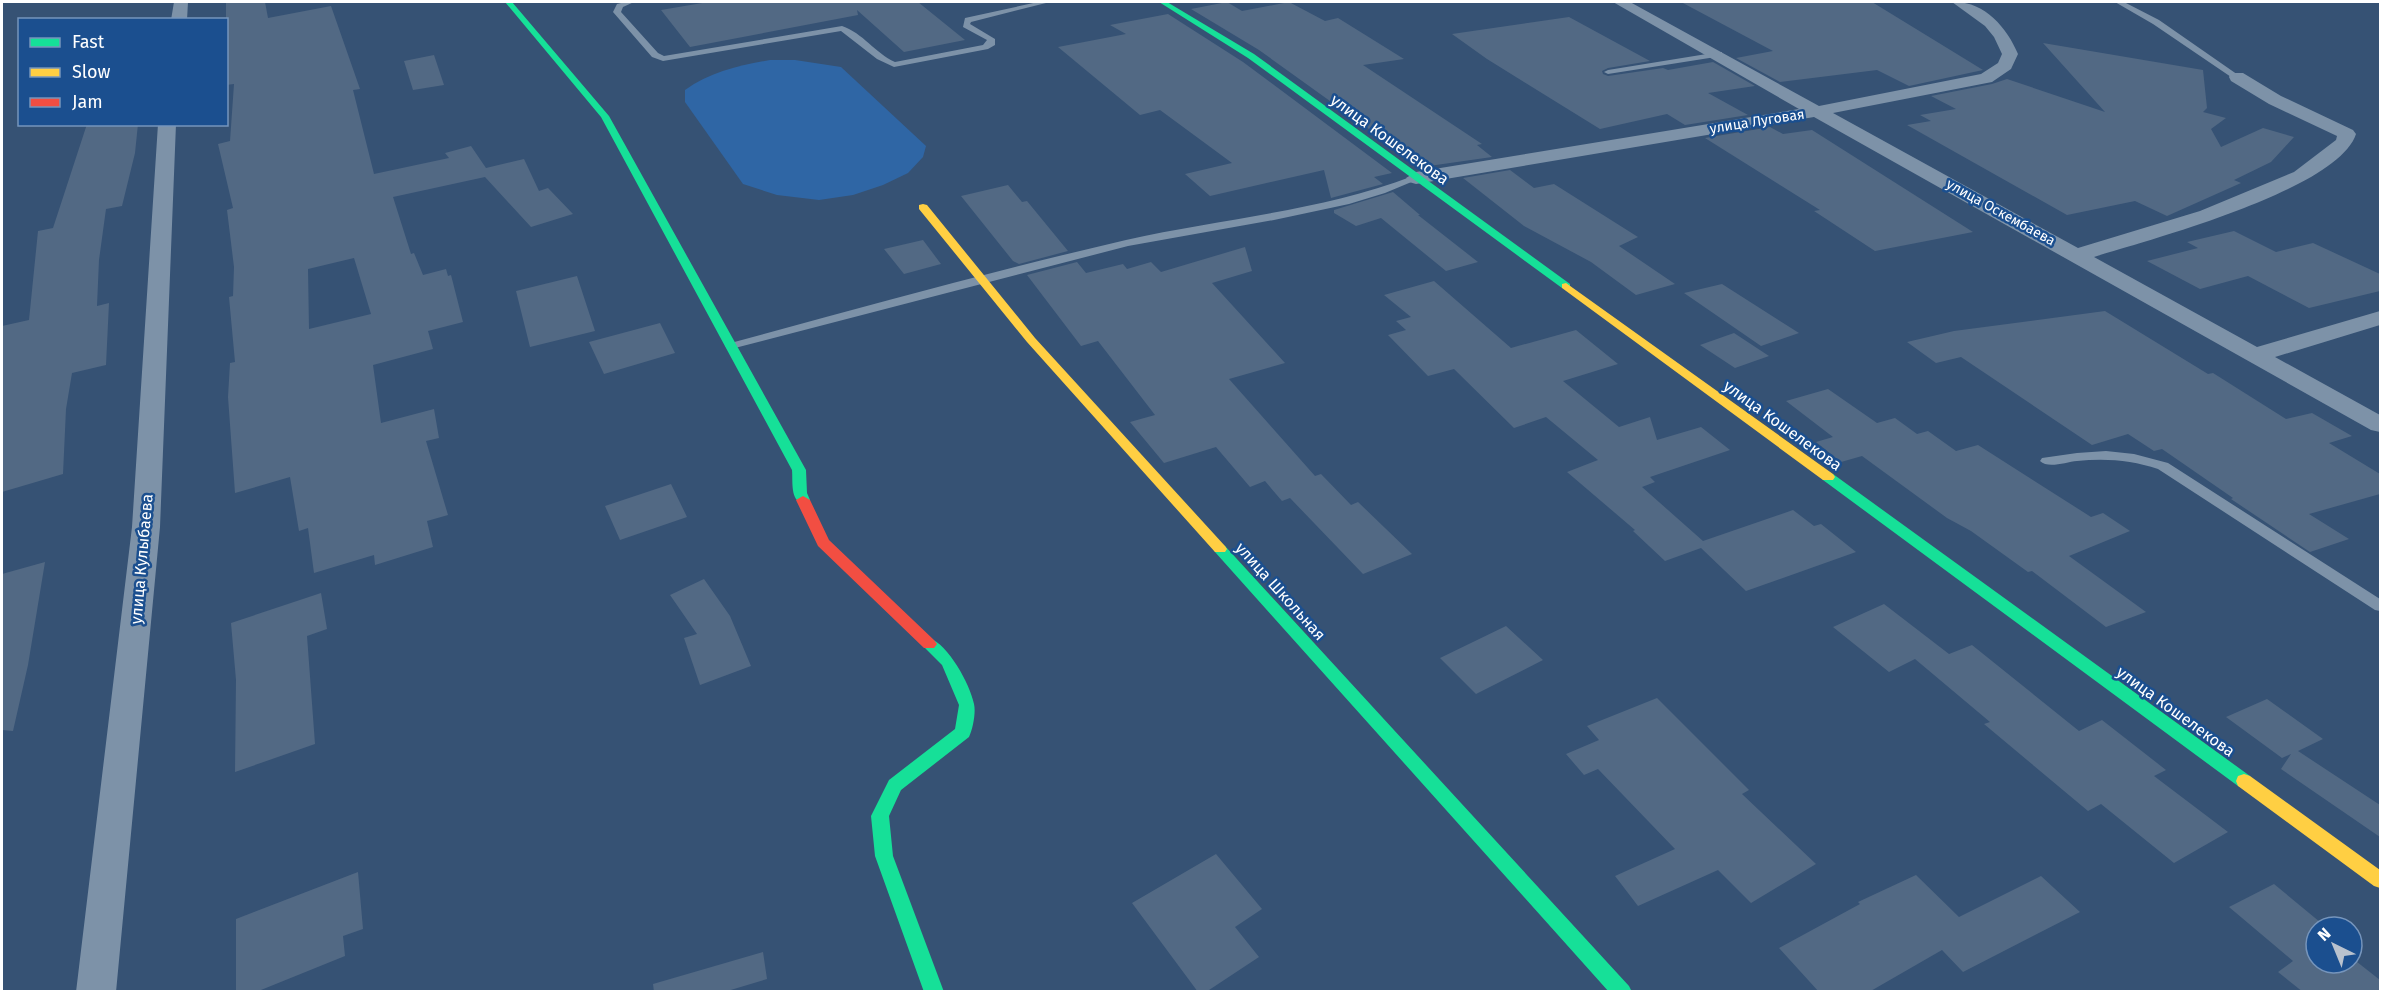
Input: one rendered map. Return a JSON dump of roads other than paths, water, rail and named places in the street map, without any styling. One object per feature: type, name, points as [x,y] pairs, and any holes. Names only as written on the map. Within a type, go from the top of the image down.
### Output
[{"type":"street","points":[[179,18],[181,2]]},
{"type":"street","points":[[508,2],[605,116],[799,470],[800,493],[823,543],[948,662],[968,705],[963,732],[895,785],[880,816],[884,856],[934,992]]},
{"type":"street","name":"улица Кошелекова","points":[[1163,2],[1251,56],[2380,880]]},
{"type":"street","name":"улица Оскембаева","points":[[1620,2],[1719,54],[2380,425]]},
{"type":"street","name":"улица Луговая","points":[[1416,178],[1818,111],[1986,78],[2005,66],[2010,54],[2005,37],[1982,16],[1959,2]]},
{"type":"street","points":[[2078,255],[2207,215],[2301,176],[2344,143],[2347,134],[2275,100],[2237,77]]},
{"type":"street","name":"улица Кулыбаева","points":[[96,992],[146,527],[167,126]]},
{"type":"street","name":"улица Школьная","points":[[923,207],[1031,340],[1622,992]]},
{"type":"street","points":[[2256,355],[2380,318]]},
{"type":"lane","points":[[630,2],[620,6],[617,12],[655,56],[663,59],[842,28],[850,32],[882,60],[894,64],[985,47],[992,43],[991,39],[966,25],[968,20],[1046,2]]},
{"type":"lane","points":[[2119,2],[2156,22],[2237,77]]},
{"type":"lane","points":[[1608,72],[1719,54]]},
{"type":"lane","points":[[731,346],[1131,243],[1312,212],[1387,191],[1416,178]]},
{"type":"lane","points":[[2047,461],[2086,454],[2140,456],[2163,466],[2380,606]]}]
